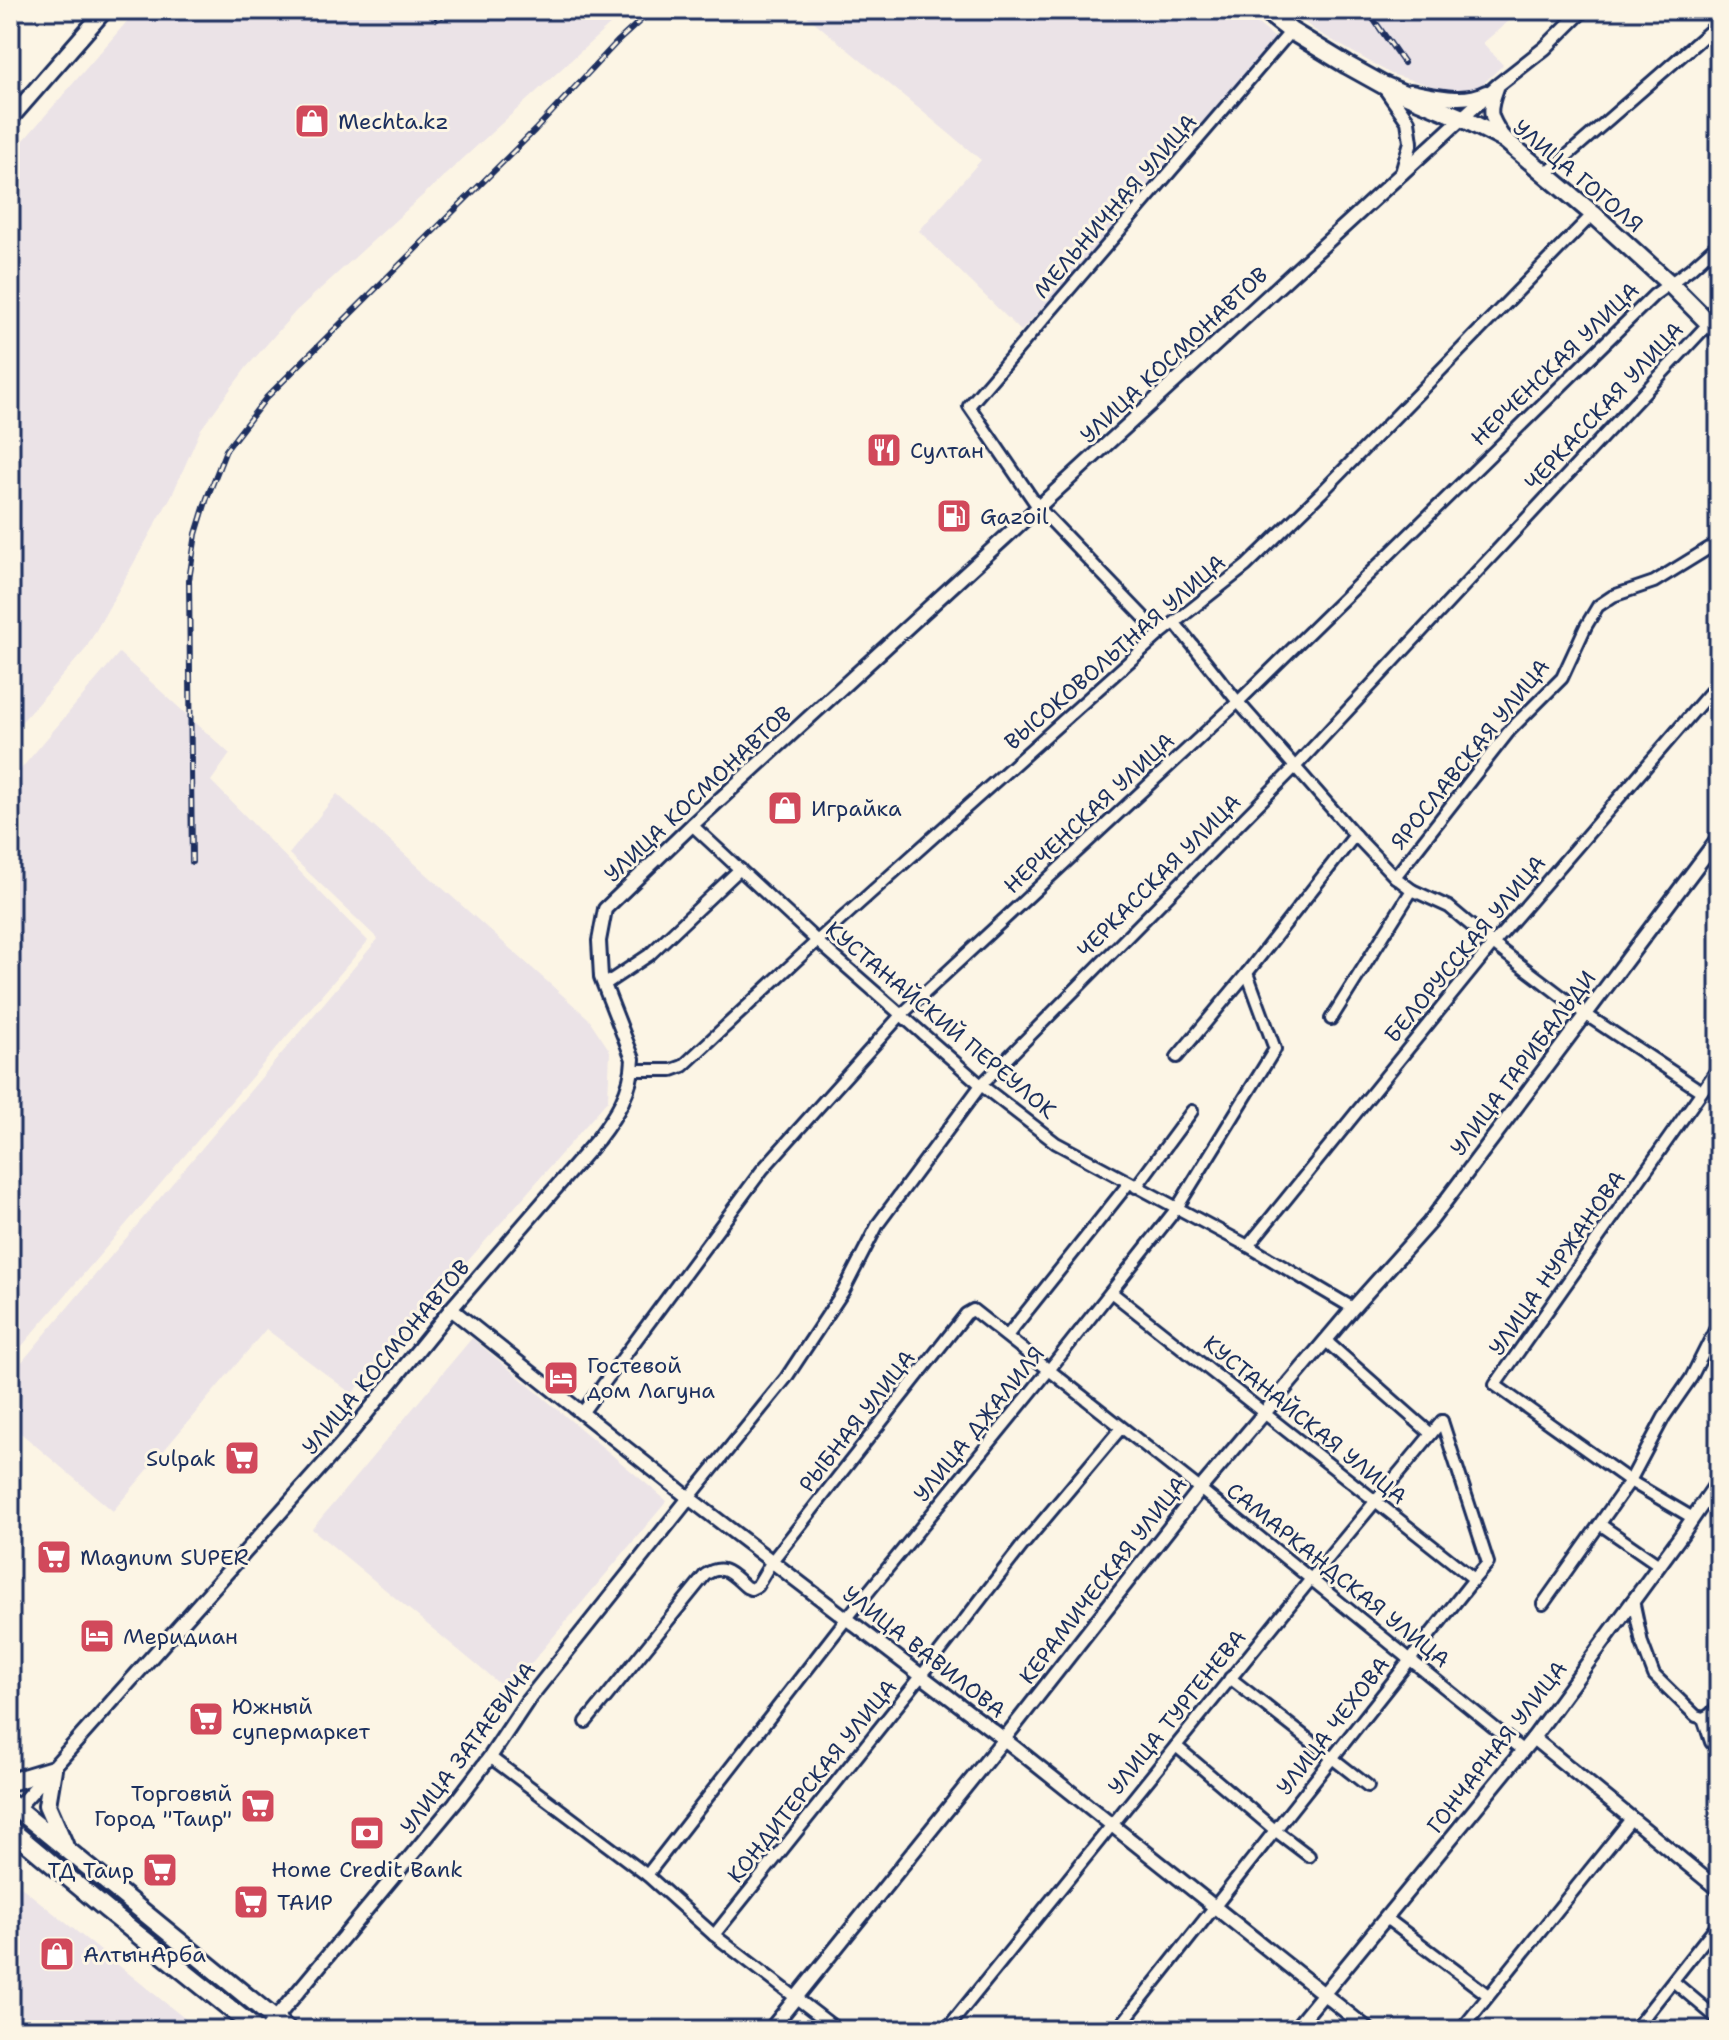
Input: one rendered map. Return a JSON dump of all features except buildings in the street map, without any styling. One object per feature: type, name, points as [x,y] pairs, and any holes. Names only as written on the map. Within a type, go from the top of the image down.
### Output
[{"type":"main road","points":[[10,119],[105,10]]},
{"type":"main road","name":"УЛИЦА ГОГОЛЯ","points":[[1264,10],[1291,31],[1383,85],[1505,140],[1593,214],[1714,328]]},
{"type":"main road","points":[[10,1782],[53,1769],[47,1805],[67,1849]]},
{"type":"main road","points":[[12,1809],[67,1849],[276,2026]]},
{"type":"main road","points":[[10,1829],[257,2030]]},
{"type":"street","name":"УЛИЦА КОСМОНАВТОВ","points":[[12,1809],[53,1769],[345,1440],[451,1309],[620,1110],[633,1070],[633,1059],[601,977],[599,941],[605,909],[692,825],[1498,85],[1545,48],[1575,13]]},
{"type":"street","points":[[1546,174],[1719,23]]},
{"type":"street","name":"МЕЛЬНИЧНАЯ УЛИЦА","points":[[1038,507],[969,406],[1291,31]]},
{"type":"street","points":[[1383,85],[1445,98],[1479,96],[1498,85]]},
{"type":"street","points":[[1383,85],[1408,121],[1411,142],[1402,173]]},
{"type":"street","points":[[1498,85],[1490,107],[1494,123],[1505,140]]},
{"type":"street","name":"ВЫСОКОВОЛЬТНАЯ УЛИЦА","points":[[633,1070],[672,1070],[683,1066],[817,941],[1160,634],[1246,566],[1593,214]]},
{"type":"street","name":"НЕРЧЕНСКАЯ УЛИЦА","points":[[582,1413],[762,1170],[901,1015],[1238,702],[1654,295],[1719,243]]},
{"type":"street","name":"ЧЕРКАССКАЯ УЛИЦА","points":[[689,1498],[786,1378],[844,1290],[878,1224],[981,1085],[1295,767],[1714,328]]},
{"type":"street","points":[[1038,507],[1160,634]]},
{"type":"street","name":"ЯРОСЛАВСКАЯ УЛИЦА","points":[[1395,877],[1510,730],[1562,678],[1598,606],[1613,596],[1654,582],[1719,542]]},
{"type":"street","points":[[1175,623],[1238,702],[1395,877],[1412,890],[1449,907],[1585,1014],[1701,1091]]},
{"type":"street","name":"БЕЛОРУССКАЯ УЛИЦА","points":[[1248,1246],[1493,944],[1719,682]]},
{"type":"street","name":"КУСТАНАЙСКИЙ ПЕРЕУЛОК","points":[[692,825],[817,941],[981,1085],[1056,1143],[1248,1246],[1353,1308]]},
{"type":"street","name":"ЯРОСЛАВСКАЯ УЛИЦА","points":[[1177,1057],[1355,835]]},
{"type":"street","name":"УЛИЦА ГАРИБАЛЬДИ","points":[[1353,1308],[1429,1223],[1719,837]]},
{"type":"street","points":[[604,985],[649,955],[740,869]]},
{"type":"street","points":[[1331,1019],[1412,890]]},
{"type":"street","name":"УЛИЦА ДЖАЛИЛЯ","points":[[647,1875],[847,1618],[1177,1208],[1275,1049],[1247,973]]},
{"type":"street","name":"УЛИЦА НУРЖАНОВА","points":[[1693,1518],[1630,1481],[1495,1385],[1719,1067]]},
{"type":"street","points":[[1007,1336],[1192,1111]]},
{"type":"street","name":"КУСТАНАЙСКАЯ УЛИЦА","points":[[1111,1292],[1474,1579]]},
{"type":"street","name":"КЕРАМИЧЕСКАЯ УЛИЦА","points":[[770,2030],[1200,1489],[1353,1308]]},
{"type":"street","name":"УЛИЦА ВАВИЛОВА","points":[[451,1309],[689,1498],[1004,1739],[1369,2030]]},
{"type":"street","name":"САМАРКАНДСКАЯ УЛИЦА","points":[[976,1311],[1523,1751]]},
{"type":"street","name":"РЫБНАЯ УЛИЦА","points":[[586,1722],[705,1575],[720,1568],[746,1587],[751,1589],[757,1586],[772,1561],[966,1314],[976,1311]]},
{"type":"street","points":[[1543,1604],[1630,1481],[1664,1417],[1691,1378],[1719,1322]]},
{"type":"street","points":[[1326,1341],[1431,1434]]},
{"type":"street","name":"УЛИЦА ТУРГЕНЕВА","points":[[946,2030],[1442,1421]]},
{"type":"street","name":"УЛИЦА ЧЕХОВА","points":[[1117,2030],[1488,1563],[1442,1421]]},
{"type":"street","name":"КОНДИТЕРСКАЯ УЛИЦА","points":[[714,1935],[1022,1546],[1121,1428]]},
{"type":"street","name":"ГОНЧАРНАЯ УЛИЦА","points":[[1294,2030],[1523,1751],[1719,1480]]},
{"type":"street","name":"УЛИЦА ЗАТАЕВИЧА","points":[[276,2026],[424,1842],[490,1757],[528,1700],[689,1498]]},
{"type":"street","points":[[1601,1525],[1659,1565]]},
{"type":"street","points":[[1633,1600],[1642,1643],[1654,1675],[1696,1716],[1703,1718],[1714,1711],[1719,1701]]},
{"type":"street","points":[[1230,1678],[1368,1786]]},
{"type":"street","points":[[1703,1718],[1711,1742],[1719,1752]]},
{"type":"street","points":[[1533,1738],[1719,1890]]},
{"type":"street","points":[[1176,1746],[1309,1856]]},
{"type":"street","points":[[490,1757],[647,1875],[714,1935],[838,2030]]},
{"type":"street","points":[[1461,2030],[1631,1819]]},
{"type":"street","points":[[1386,1918],[1488,1995]]},
{"type":"street","points":[[1634,2030],[1719,1922]]},
{"type":"street","points":[[1674,1982],[1719,2020]]},
{"type":"shaded area","points":[[137,10],[626,10],[296,311],[246,368],[201,429],[173,493],[85,650],[10,735],[10,156]]},
{"type":"shaded area","points":[[800,10],[1241,10],[1280,42],[1147,195],[1021,331],[919,231],[981,160]]},
{"type":"shaded area","points":[[1288,10],[1522,10],[1483,43],[1503,65],[1469,97],[1391,74],[1316,31]]},
{"type":"shaded area","points":[[119,653],[230,754],[211,781],[368,941],[10,1360],[10,782]]},
{"type":"shaded area","points":[[337,794],[588,1018],[610,1051],[608,1100],[352,1394],[266,1329],[113,1511],[10,1424],[10,1376],[378,939],[289,854]]},
{"type":"shaded area","points":[[472,1338],[667,1501],[508,1691],[312,1529]]},
{"type":"shaded area","name":"АлтынАрба","points":[[10,1878],[199,2030],[10,2030]]},
{"type":"railway","points":[[437,19],[452,10]]},
{"type":"railway","points":[[192,862],[189,580],[196,534],[226,450],[266,398],[652,10]]},
{"type":"railway","points":[[1367,10],[1404,63]]},
{"type":"place","name":"Mechta.kz","points":[[312,121]]},
{"type":"place","name":"Султан","points":[[884,450]]},
{"type":"place","name":"Gazoil","points":[[954,516]]},
{"type":"place","name":"Играйка","points":[[785,808]]},
{"type":"place","name":"Гостевой дом Лагуна","points":[[561,1378]]},
{"type":"place","name":"Sulpak","points":[[242,1458]]},
{"type":"place","name":"Magnum SUPER","points":[[54,1557]]},
{"type":"place","name":"Меридиан","points":[[97,1636]]},
{"type":"place","name":"Южный супермаркет","points":[[206,1719]]},
{"type":"place","name":"Торговый Город \"Таир\"","points":[[258,1806]]},
{"type":"place","name":"Home Credit Bank","points":[[367,1833]]},
{"type":"place","name":"ТД Таир","points":[[160,1870]]},
{"type":"place","name":"ТАИР","points":[[251,1902]]},
{"type":"place","name":"АлтынАрба","points":[[57,1954]]}]
